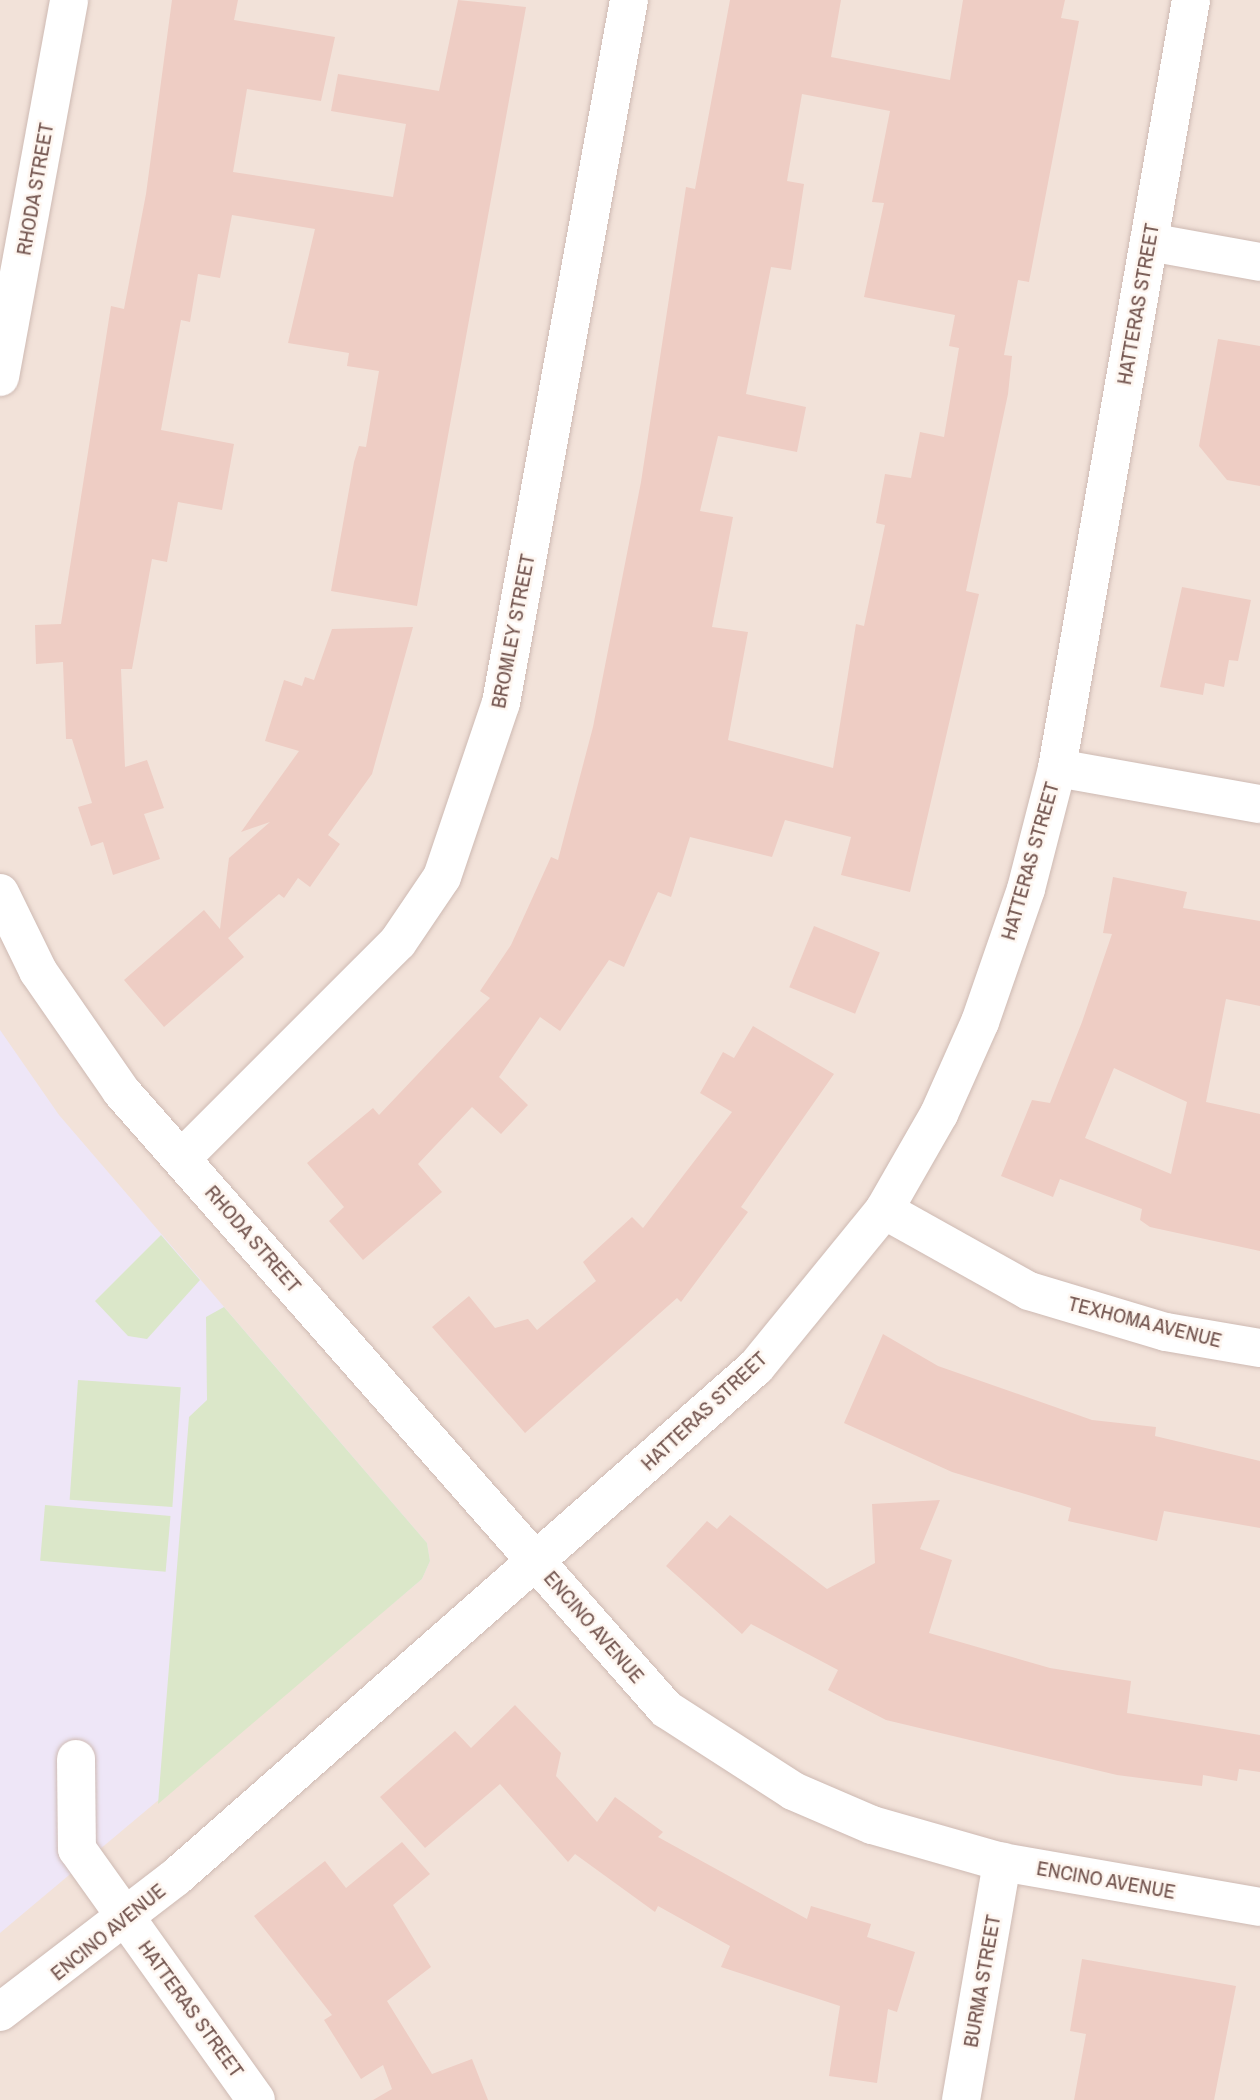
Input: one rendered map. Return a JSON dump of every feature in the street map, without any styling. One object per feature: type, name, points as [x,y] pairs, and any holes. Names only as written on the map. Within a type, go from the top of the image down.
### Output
[{"type":"street","name":"RHODA STREET","points":[[0,377],[69,0]]},
{"type":"street","name":"BROMLEY STREET","points":[[182,1158],[398,942],[442,877],[501,703],[629,0]]},
{"type":"street","name":"HATTERAS STREET","points":[[538,1563],[756,1367],[884,1210],[939,1114],[980,1022],[1026,889],[1057,768],[1191,0]]},
{"type":"street","points":[[1149,242],[1260,262]]},
{"type":"street","points":[[1057,768],[1260,804]]},
{"type":"street","name":"RHODA STREET","points":[[0,893],[38,971],[121,1091],[538,1563]]},
{"type":"street","name":"TEXHOMA AVENUE","points":[[884,1210],[1029,1291],[1094,1314],[1260,1348]]},
{"type":"street","name":"ENCINO AVENUE","points":[[0,2012],[126,1919],[538,1563],[666,1709],[724,1749],[793,1791],[872,1825],[1002,1862],[1260,1907]]},
{"type":"street","name":"HATTERAS STREET","points":[[76,1759],[77,1849],[256,2100]]},
{"type":"street","name":"BURMA STREET","points":[[961,2100],[1002,1862]]},
{"type":"shaded area","points":[[0,0],[1260,0],[1260,2100],[0,2100]]},
{"type":"shaded area","points":[[0,1030],[59,1115],[427,1543],[430,1561],[422,1579],[0,1933]]},
{"type":"green space","points":[[161,1235],[200,1280],[147,1339],[128,1336],[95,1301]]},
{"type":"green space","points":[[224,1307],[427,1543],[430,1561],[422,1579],[158,1804],[189,1417],[207,1400],[206,1317]]},
{"type":"green space","points":[[78,1380],[181,1387],[172,1507],[70,1500]]},
{"type":"green space","points":[[45,1505],[171,1516],[166,1572],[40,1561]]},
{"type":"building","points":[[172,0],[238,0],[234,20],[335,37],[321,101],[247,89],[233,172],[393,197],[406,124],[331,111],[338,74],[439,91],[458,0],[526,7],[417,606],[331,591],[354,462],[359,446],[366,447],[379,371],[347,366],[349,353],[288,343],[315,229],[232,215],[220,278],[198,274],[190,322],[181,320],[161,430],[234,444],[222,510],[178,502],[167,562],[152,559],[132,669],[121,669],[125,767],[147,760],[164,808],[144,814],[160,859],[113,875],[103,842],[91,846],[78,807],[92,803],[72,739],[66,739],[63,662],[36,664],[35,625],[61,624],[111,306],[124,309],[146,194]]},
{"type":"building","points":[[730,0],[841,0],[831,57],[950,80],[963,0],[1065,0],[1061,18],[1079,21],[1029,282],[1018,280],[1004,355],[1012,356],[1008,394],[966,591],[979,594],[910,892],[841,875],[851,837],[785,820],[772,857],[690,837],[671,897],[658,892],[624,967],[609,960],[560,1031],[540,1017],[499,1077],[528,1105],[501,1134],[472,1107],[418,1164],[442,1192],[363,1260],[329,1221],[344,1207],[307,1163],[373,1108],[379,1115],[490,998],[480,991],[511,945],[551,857],[558,860],[593,727],[641,482],[686,187],[695,189]],"holes":[[[802,94],[890,111],[872,202],[884,203],[864,297],[955,315],[949,346],[959,348],[944,437],[920,432],[911,478],[885,474],[876,523],[885,525],[864,626],[856,624],[833,768],[728,740],[748,632],[712,627],[733,517],[700,511],[718,436],[797,452],[806,407],[746,394],[771,267],[791,270],[804,184],[787,181]]]},
{"type":"building","points":[[1218,339],[1260,346],[1260,486],[1227,480],[1199,446]]},
{"type":"building","points":[[1182,587],[1251,600],[1238,661],[1229,660],[1224,687],[1205,683],[1203,695],[1160,687]]},
{"type":"building","points":[[413,627],[372,774],[328,835],[340,844],[310,887],[298,878],[284,898],[279,894],[228,938],[244,957],[164,1027],[124,980],[204,910],[220,929],[229,858],[270,822],[241,832],[299,751],[265,741],[284,680],[302,686],[305,677],[314,680],[332,629]]},
{"type":"building","points":[[1113,877],[1187,892],[1183,908],[1260,921],[1260,1006],[1226,999],[1206,1102],[1260,1114],[1260,1251],[1150,1227],[1140,1220],[1142,1209],[1060,1179],[1053,1197],[1001,1176],[1032,1100],[1050,1103],[1082,1022],[1112,934],[1103,933]],"holes":[[[1114,1068],[1187,1102],[1171,1174],[1085,1138]]]},
{"type":"building","points":[[814,926],[880,953],[855,1014],[789,987]]},
{"type":"building","points":[[753,1026],[834,1074],[741,1207],[748,1212],[681,1302],[677,1298],[525,1433],[432,1327],[469,1296],[495,1328],[528,1319],[537,1330],[596,1281],[583,1262],[632,1217],[643,1228],[732,1112],[700,1093],[723,1052],[734,1058]]},
{"type":"building","points":[[883,1334],[938,1366],[1092,1420],[1156,1427],[1155,1436],[1260,1461],[1260,1528],[1164,1511],[1157,1541],[1068,1521],[1071,1508],[952,1472],[844,1423]]},
{"type":"building","points":[[940,1500],[920,1549],[952,1560],[929,1633],[1050,1668],[1131,1681],[1127,1713],[1260,1735],[1260,1772],[1239,1769],[1237,1781],[1203,1775],[1202,1786],[1117,1775],[886,1720],[828,1690],[838,1670],[751,1624],[742,1634],[666,1566],[707,1521],[717,1529],[730,1515],[827,1589],[875,1563],[872,1504]]},
{"type":"building","points":[[515,1705],[561,1753],[556,1776],[597,1822],[615,1797],[663,1832],[658,1837],[807,1919],[811,1906],[871,1924],[867,1937],[915,1952],[897,2012],[888,2009],[877,2083],[829,2076],[840,2006],[721,1967],[730,1946],[658,1906],[655,1912],[575,1854],[568,1862],[500,1784],[425,1848],[380,1797],[455,1731],[471,1748]]},
{"type":"building","points":[[402,1842],[430,1874],[393,1905],[431,1967],[387,2001],[432,2074],[472,2059],[488,2100],[373,2100],[392,2089],[383,2065],[361,2079],[324,2020],[332,2015],[254,1916],[325,1861],[346,1888]]},
{"type":"building","points":[[1082,1959],[1236,1986],[1214,2100],[1074,2100],[1086,2034],[1070,2031]]}]
